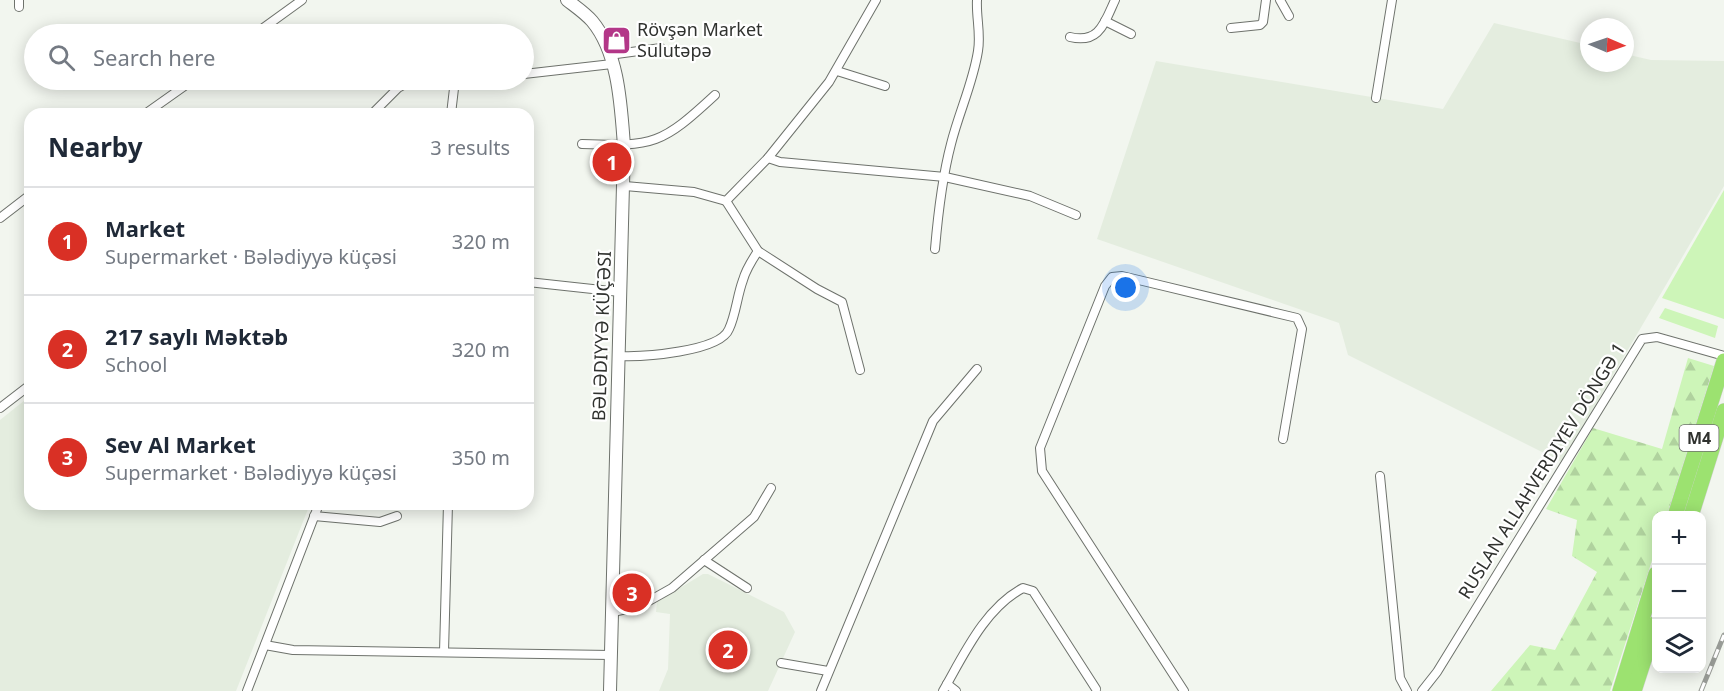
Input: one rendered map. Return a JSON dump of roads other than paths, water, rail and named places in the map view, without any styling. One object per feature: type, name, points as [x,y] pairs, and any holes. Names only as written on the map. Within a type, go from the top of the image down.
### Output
[{"type":"highway","name":"M4","points":[[1677,511],[1724,361]]},
{"type":"highway","name":"M4","points":[[1693,511],[1724,411]]},
{"type":"highway","points":[[1620,691],[1652,587]]},
{"type":"highway","points":[[1634,691],[1652,635]]},
{"type":"street","points":[[269,24],[302,0]]},
{"type":"street","name":"BƏLƏDIYYƏ KÜÇƏSI","points":[[567,0],[591,20],[603,39],[622,116],[624,146],[626,186],[620,292],[610,691]]},
{"type":"street","points":[[726,201],[768,158],[837,71],[876,0]]},
{"type":"street","points":[[935,249],[951,145],[975,69],[979,40],[975,19],[977,0]]},
{"type":"street","points":[[1070,37],[1086,41],[1093,37],[1105,21],[1115,0]]},
{"type":"street","points":[[1231,28],[1260,25],[1263,22],[1266,0]]},
{"type":"street","points":[[1280,0],[1289,16]]},
{"type":"street","points":[[1376,98],[1392,0]]},
{"type":"street","points":[[1105,21],[1131,34]]},
{"type":"street","points":[[534,72],[610,60],[661,48]]},
{"type":"street","points":[[837,71],[885,86]]},
{"type":"street","points":[[153,108],[179,90]]},
{"type":"street","points":[[379,108],[400,90]]},
{"type":"street","points":[[452,108],[454,90]]},
{"type":"street","points":[[582,144],[624,146],[667,136],[715,95]]},
{"type":"street","points":[[768,158],[780,162],[945,177],[1030,196],[1076,216]]},
{"type":"street","points":[[626,186],[694,192],[726,201],[758,250],[817,289],[843,302],[860,370]]},
{"type":"street","points":[[0,218],[24,200]]},
{"type":"street","points":[[619,356],[650,355],[702,346],[724,338],[729,330],[743,279],[758,250]]},
{"type":"street","points":[[1184,691],[1042,471],[1039,458],[1040,448],[1105,286],[1112,277],[1122,276],[1297,318],[1302,329],[1283,439]]},
{"type":"street","points":[[534,283],[620,292]]},
{"type":"street","name":"RUSLAN ALLAHVERDIYEV DÖNGƏ 1","points":[[1422,691],[1437,672],[1642,339],[1658,337],[1724,356]]},
{"type":"street","points":[[821,691],[933,421],[977,369]]},
{"type":"street","points":[[0,408],[24,389]]},
{"type":"street","points":[[1380,476],[1400,678],[1407,691]]},
{"type":"street","points":[[613,612],[632,609],[655,599],[754,517],[771,488]]},
{"type":"street","points":[[247,691],[316,510]]},
{"type":"street","points":[[444,652],[448,510]]},
{"type":"street","points":[[314,516],[380,522],[397,516]]},
{"type":"street","points":[[704,560],[747,588]]},
{"type":"street","points":[[956,691],[945,688],[984,624],[998,608],[1023,588],[1033,591],[1096,689]]},
{"type":"street","points":[[265,645],[293,650],[611,655]]},
{"type":"street","points":[[781,663],[828,671]]},
{"type":"railway","points":[[1701,691],[1724,635]]},
{"type":"place","name":"Rövşən Market Sulutəpə","points":[[616,40]]},
{"type":"place","name":"Market","points":[[612,162]]},
{"type":"place","name":"Sev Al Market","points":[[632,593]]},
{"type":"place","name":"217 saylı Məktəb","points":[[728,650]]}]
